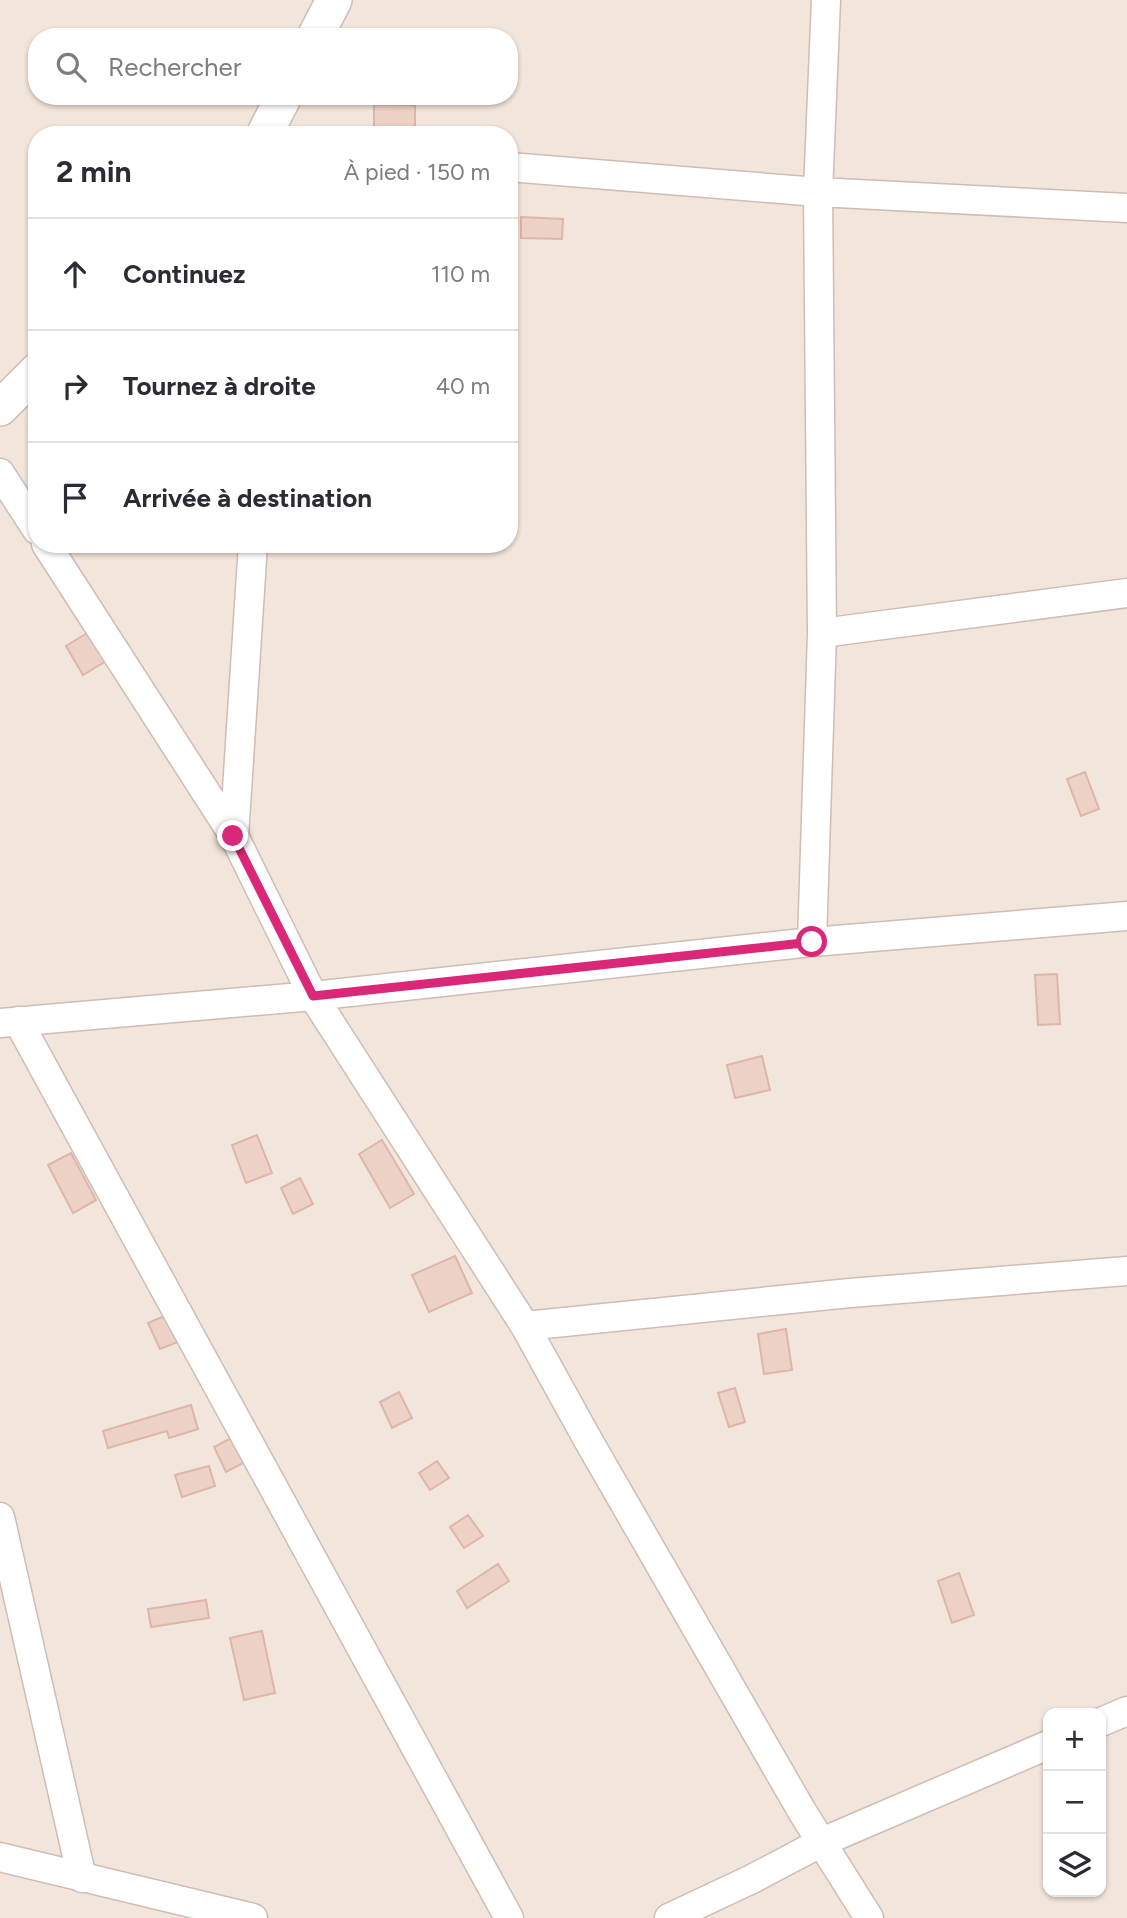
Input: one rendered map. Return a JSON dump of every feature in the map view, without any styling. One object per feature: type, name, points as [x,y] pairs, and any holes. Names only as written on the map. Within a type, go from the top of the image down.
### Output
[{"type":"street","points":[[320,28],[334,0]]},
{"type":"street","points":[[812,942],[822,633],[818,192],[826,0]]},
{"type":"street","points":[[269,126],[279,105]]},
{"type":"street","points":[[518,168],[818,192],[1127,208]]},
{"type":"street","points":[[0,408],[28,380]]},
{"type":"street","points":[[0,473],[28,516]]},
{"type":"street","points":[[52,553],[233,836],[313,996],[525,1326],[615,1489],[796,1801],[869,1918]]},
{"type":"street","points":[[233,836],[252,553]]},
{"type":"street","points":[[822,633],[1127,593]]},
{"type":"street","points":[[509,1918],[9,1022],[313,996],[812,942],[1127,916]]},
{"type":"street","points":[[525,1326],[850,1293],[1127,1271]]},
{"type":"street","points":[[0,1517],[82,1878]]},
{"type":"street","points":[[1106,1720],[1127,1711]]},
{"type":"street","points":[[669,1918],[822,1842],[1043,1747]]},
{"type":"street","points":[[0,1857],[253,1918]]},
{"type":"shaded area","points":[[0,0],[1127,0],[1127,1918],[0,1918]]},
{"type":"building","points":[[374,105],[415,105],[415,126],[374,126]]},
{"type":"building","points":[[521,217],[563,219],[562,239],[521,238]]},
{"type":"building","points":[[89,632],[106,661],[83,675],[66,646]]},
{"type":"building","points":[[1085,772],[1099,809],[1081,816],[1067,779]]},
{"type":"building","points":[[1057,974],[1060,1024],[1038,1025],[1035,975]]},
{"type":"building","points":[[762,1056],[770,1090],[735,1098],[727,1065]]},
{"type":"building","points":[[257,1135],[272,1173],[246,1183],[232,1145]]},
{"type":"building","points":[[382,1140],[414,1194],[390,1208],[359,1154]]},
{"type":"building","points":[[71,1153],[96,1200],[73,1213],[48,1165]]},
{"type":"building","points":[[300,1178],[313,1204],[293,1214],[281,1188]]},
{"type":"building","points":[[455,1256],[472,1293],[429,1312],[412,1275]]},
{"type":"building","points":[[171,1313],[183,1340],[160,1349],[148,1323]]},
{"type":"building","points":[[786,1329],[792,1370],[764,1374],[758,1334]]},
{"type":"building","points":[[735,1388],[745,1422],[729,1427],[718,1393]]},
{"type":"building","points":[[399,1392],[412,1418],[392,1428],[380,1402]]},
{"type":"building","points":[[191,1405],[198,1429],[169,1438],[167,1431],[108,1448],[103,1431]]},
{"type":"building","points":[[237,1435],[249,1460],[226,1472],[214,1447]]},
{"type":"building","points":[[437,1461],[449,1478],[430,1490],[419,1473]]},
{"type":"building","points":[[209,1466],[215,1486],[182,1497],[175,1475]]},
{"type":"building","points":[[468,1515],[483,1536],[464,1548],[450,1527]]},
{"type":"building","points":[[498,1564],[509,1581],[467,1608],[457,1591]]},
{"type":"building","points":[[959,1573],[974,1615],[952,1623],[938,1581]]},
{"type":"building","points":[[206,1600],[209,1618],[151,1627],[148,1609]]},
{"type":"building","points":[[262,1631],[275,1693],[244,1700],[230,1638]]},
{"type":"route","points":[[233,836],[313,996],[812,942]]}]
